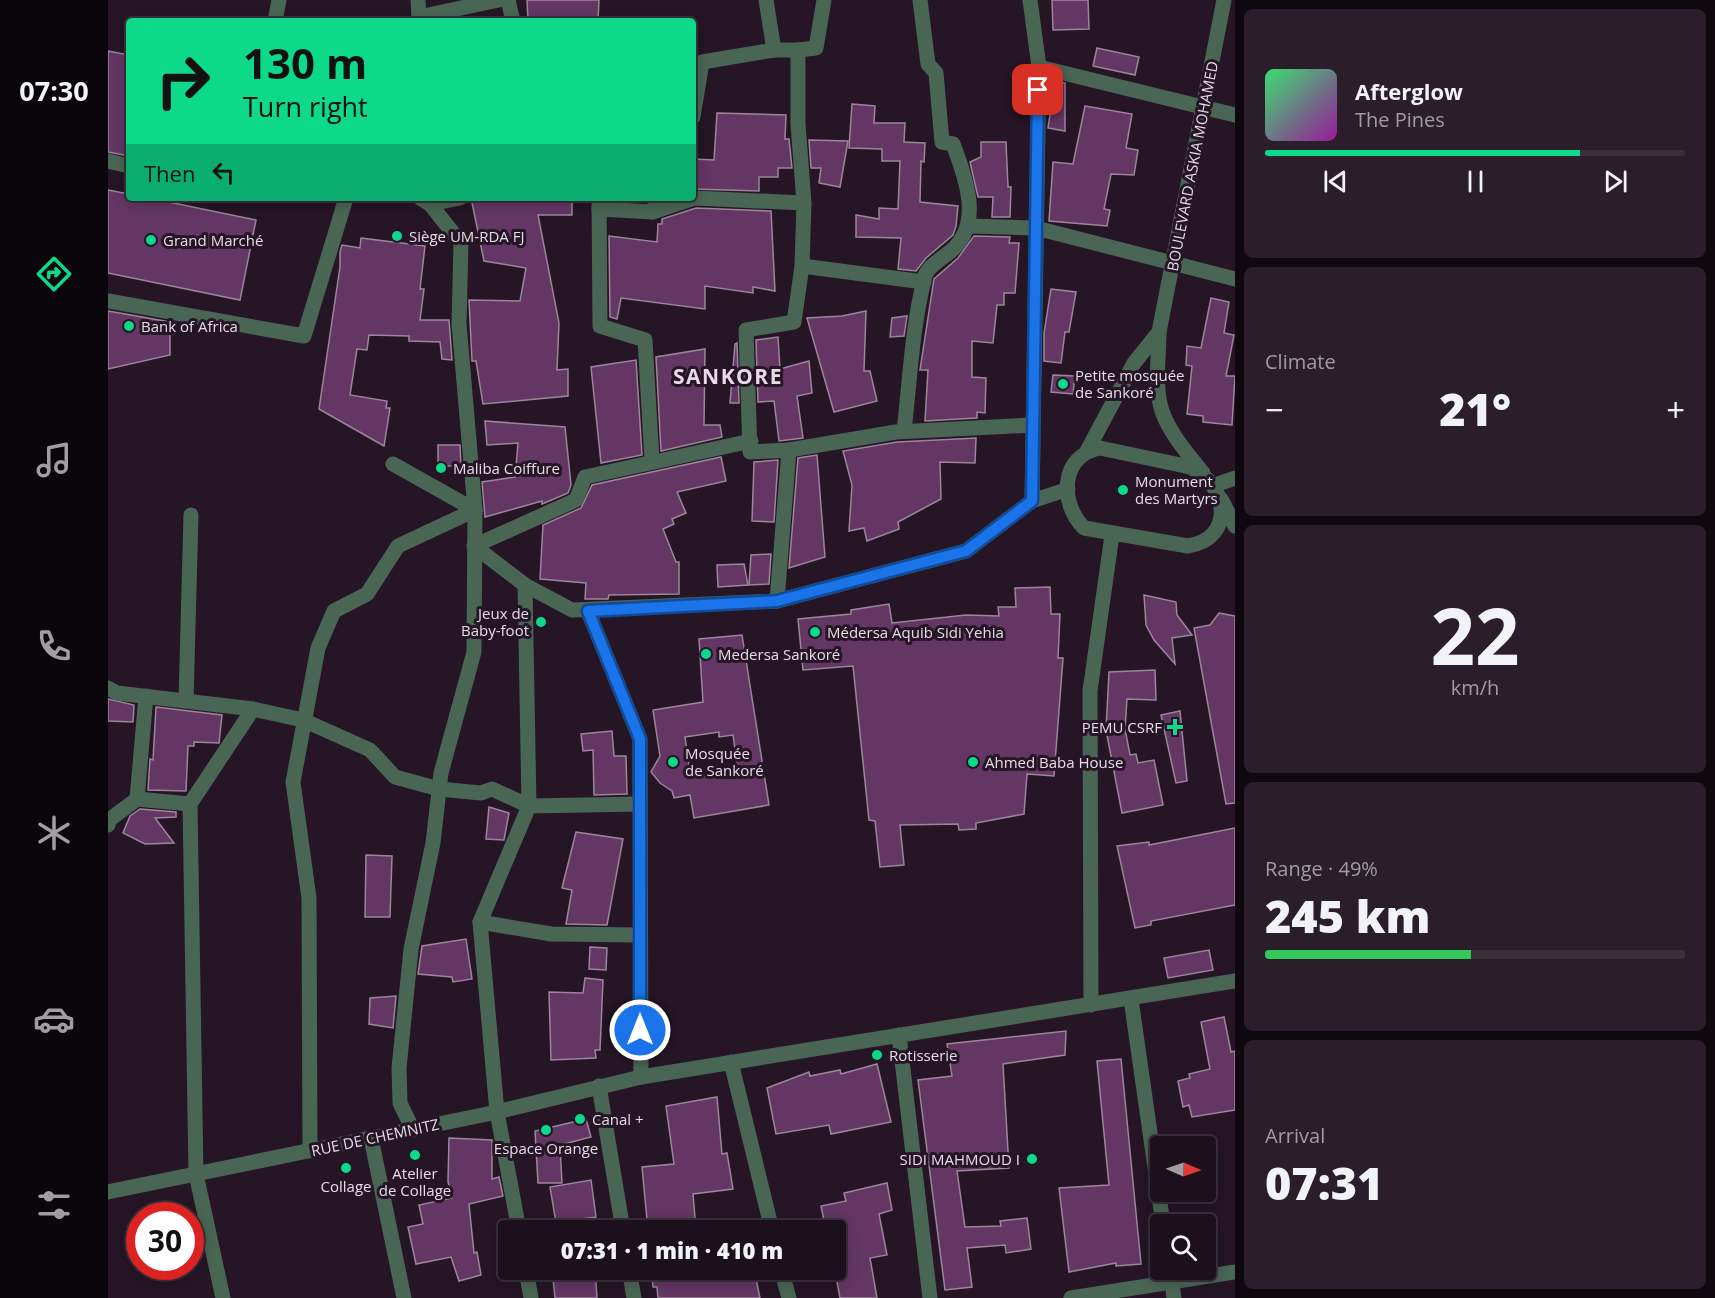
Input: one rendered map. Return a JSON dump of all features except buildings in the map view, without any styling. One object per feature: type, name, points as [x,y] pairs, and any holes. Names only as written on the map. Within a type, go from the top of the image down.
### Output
[{"type":"street","points":[[275,18],[279,0]]},
{"type":"street","points":[[418,0],[418,18]]},
{"type":"street","points":[[422,18],[500,0]]},
{"type":"street","points":[[508,0],[512,18]]},
{"type":"street","points":[[766,0],[774,50]]},
{"type":"street","points":[[696,99],[702,62],[774,50],[816,48],[825,0]]},
{"type":"street","points":[[904,431],[926,272],[958,245],[970,225],[967,179],[953,144],[942,142],[936,73],[928,64],[920,0]]},
{"type":"street","points":[[1030,0],[1039,67],[1032,501]]},
{"type":"street","name":"BOULEVARD ASKIA MOHAMED","points":[[1224,0],[1159,332],[1158,378],[1162,410],[1178,440],[1218,492],[1235,526]]},
{"type":"street","points":[[798,50],[798,124],[804,203],[802,266],[794,322],[746,330],[750,452],[789,450],[904,431],[1033,425]]},
{"type":"street","points":[[1039,67],[1235,115]]},
{"type":"street","points":[[108,161],[126,165]]},
{"type":"street","points":[[696,198],[804,203]]},
{"type":"street","points":[[108,301],[304,336],[345,201]]},
{"type":"street","points":[[412,1128],[400,1103],[399,1068],[404,1002],[411,949],[433,843],[441,773],[474,652],[475,510],[459,324],[461,243],[425,201]]},
{"type":"street","points":[[652,461],[645,340],[600,326],[599,203],[655,205],[678,201]]},
{"type":"street","points":[[970,225],[1036,228],[1235,279]]},
{"type":"street","points":[[802,266],[924,282]]},
{"type":"street","points":[[1087,451],[1134,363],[1159,332]]},
{"type":"street","points":[[474,546],[576,500],[585,477],[751,441]]},
{"type":"street","points":[[1203,473],[1190,467],[1100,448],[1087,451],[1075,460],[1068,496],[1075,519],[1084,528],[1112,535],[1188,546],[1204,544],[1215,534],[1218,492],[1235,477]]},
{"type":"street","points":[[777,601],[789,450]]},
{"type":"street","points":[[393,464],[475,510]]},
{"type":"street","points":[[474,546],[525,585],[572,610],[777,601],[966,551],[1032,501],[1068,496]]},
{"type":"street","points":[[310,1150],[309,898],[293,783],[318,648],[334,611],[367,594],[398,546],[475,510]]},
{"type":"street","points":[[186,701],[191,515]]},
{"type":"street","points":[[1091,1005],[1090,691],[1112,535]]},
{"type":"street","points":[[517,1220],[497,1112],[480,922],[529,806],[525,585]]},
{"type":"street","points":[[588,611],[640,739],[640,1077]]},
{"type":"street","points":[[108,688],[117,693],[253,709],[303,720],[370,750],[395,777],[439,789],[481,793],[492,789],[529,806],[640,804]]},
{"type":"street","points":[[137,798],[146,696]]},
{"type":"street","points":[[223,1298],[196,1173],[190,804],[253,709]]},
{"type":"street","points":[[108,825],[109,820],[137,798],[190,804]]},
{"type":"street","points":[[480,922],[551,934],[640,935]]},
{"type":"street","name":"RUE DE CHEMNITZ","points":[[108,1192],[497,1112],[640,1077],[1235,981]]},
{"type":"street","points":[[1131,999],[1162,1214]]},
{"type":"street","points":[[898,1035],[930,1298]]},
{"type":"street","points":[[731,1062],[770,1220]]},
{"type":"street","points":[[599,1086],[621,1220]]},
{"type":"street","points":[[370,1138],[404,1298]]},
{"type":"street","points":[[1071,1298],[1235,1272]]},
{"type":"street","points":[[528,1280],[531,1298]]},
{"type":"street","points":[[631,1280],[634,1298]]},
{"type":"street","points":[[784,1280],[789,1298]]},
{"type":"place","name":"Siège UM-RDA FJ","points":[[397,236]]},
{"type":"place","name":"Grand Marché","points":[[151,240]]},
{"type":"place","name":"Bank of Africa","points":[[129,326]]},
{"type":"place","name":"Petite mosquée de Sankoré","points":[[1063,384]]},
{"type":"place","name":"Maliba Coiffure","points":[[441,468]]},
{"type":"place","name":"Monument des Martyrs","points":[[1123,490]]},
{"type":"place","name":"Jeux de Baby-foot","points":[[541,622]]},
{"type":"place","name":"Médersa Aquib Sidi Yehia","points":[[815,632]]},
{"type":"place","name":"Medersa Sankoré","points":[[706,654]]},
{"type":"place","name":"PEMU CSRF","points":[[1175,727]]},
{"type":"place","name":"Mosquée de Sankoré","points":[[673,762]]},
{"type":"place","name":"Ahmed Baba House","points":[[973,762]]},
{"type":"place","name":"Rotisserie","points":[[877,1055]]},
{"type":"place","name":"Canal +","points":[[580,1119]]},
{"type":"place","name":"Espace Orange","points":[[546,1130]]},
{"type":"place","name":"Atelier de Collage","points":[[415,1155]]},
{"type":"place","name":"SIDI MAHMOUD I","points":[[1032,1159]]},
{"type":"place","name":"Collage","points":[[346,1168]]},
{"type":"district","name":"SANKORE","points":[[728,376]]},
{"type":"route","points":[[640,1030],[640,739],[588,611],[777,601],[966,551],[1032,501],[1038,90]]}]
